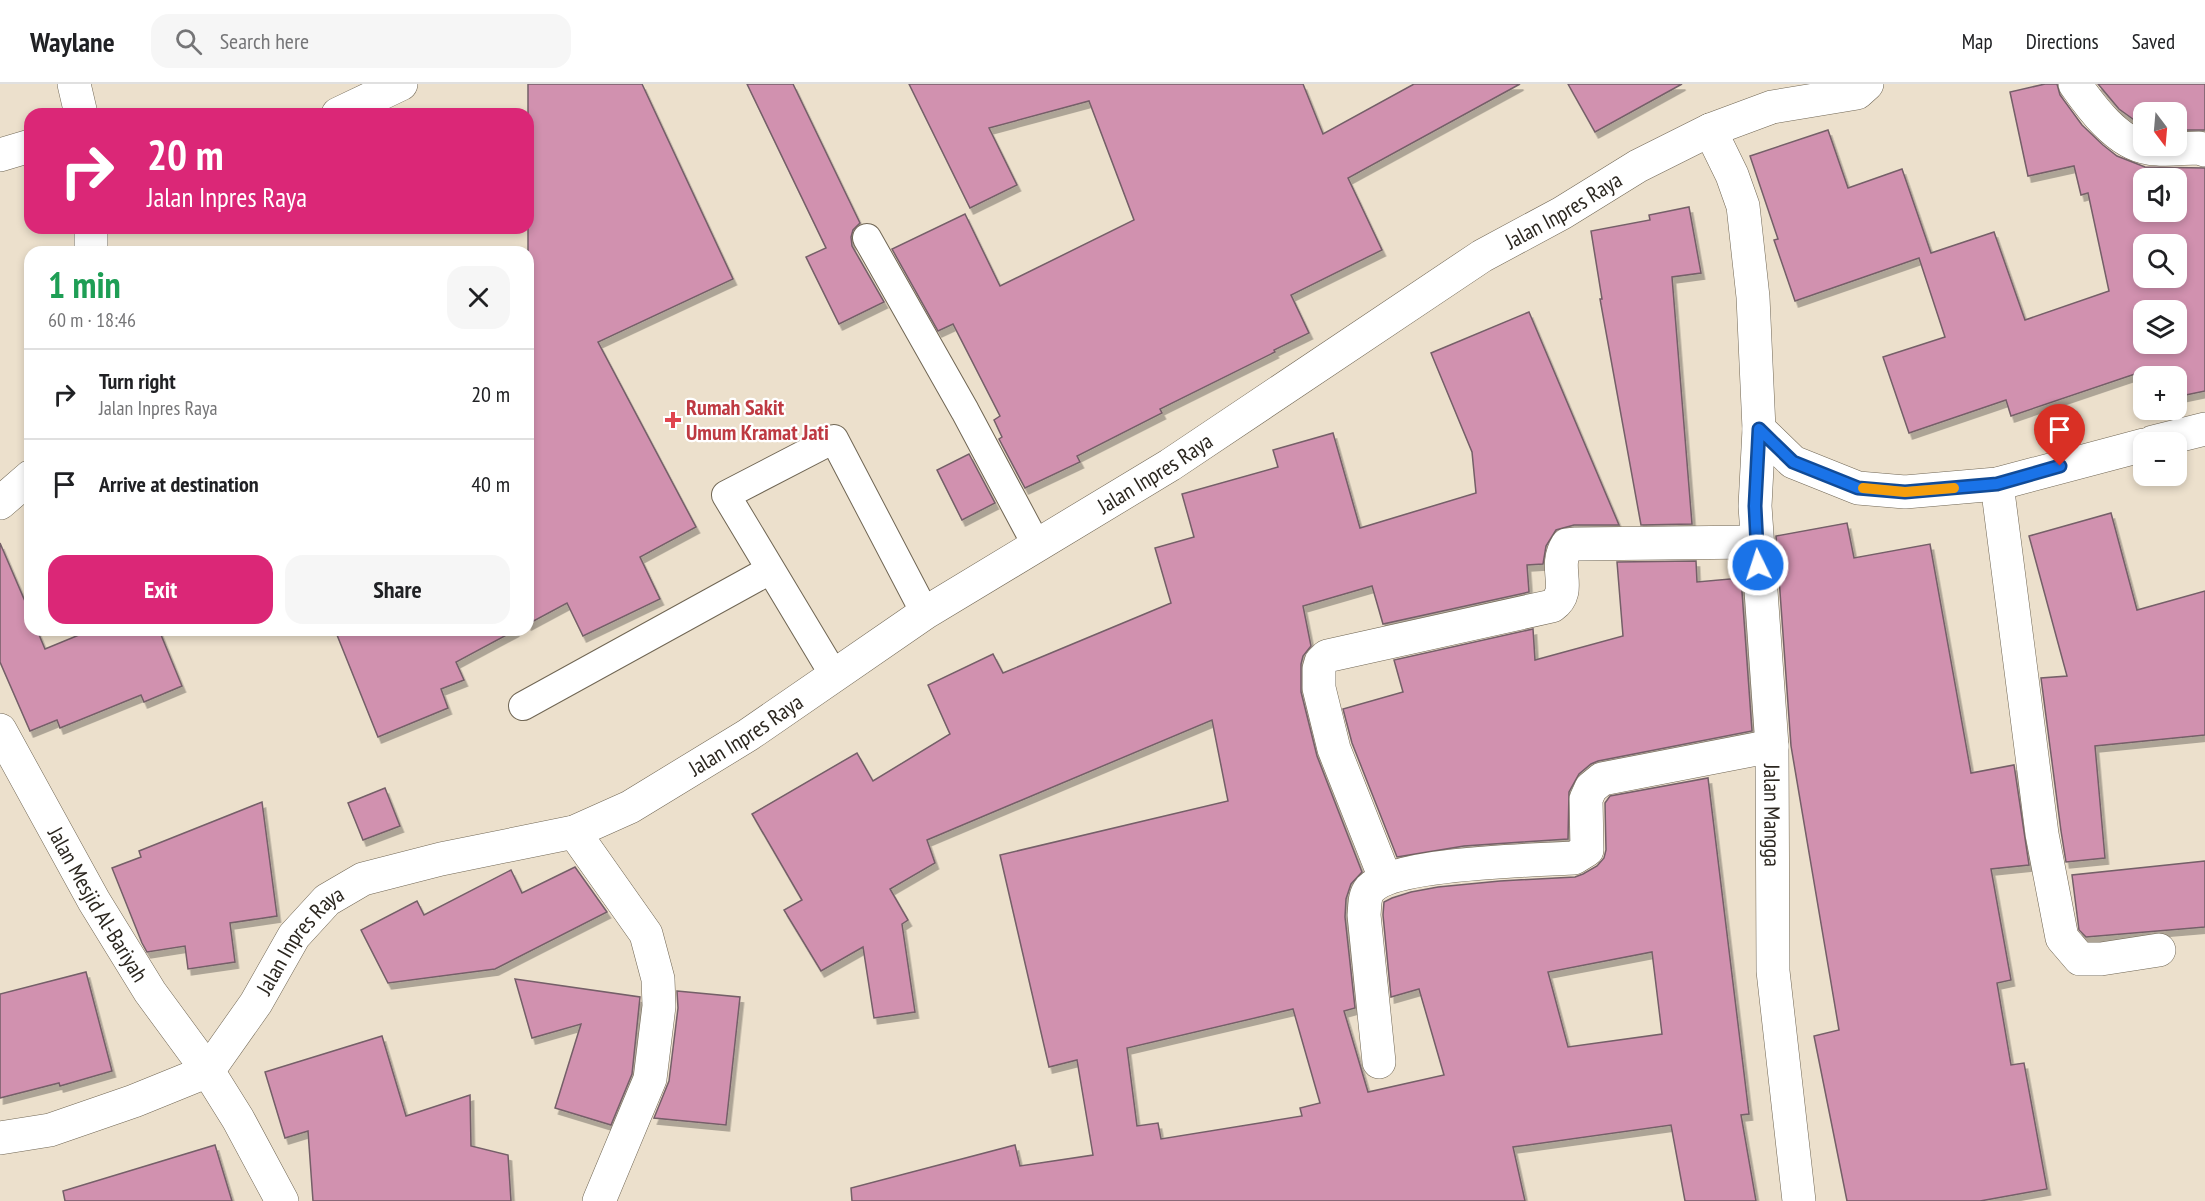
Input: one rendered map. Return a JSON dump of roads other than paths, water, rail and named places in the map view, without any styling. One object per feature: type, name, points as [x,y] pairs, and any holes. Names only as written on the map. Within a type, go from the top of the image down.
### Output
[{"type":"street","points":[[74,84],[80,108]]},
{"type":"street","points":[[351,108],[401,84]]},
{"type":"street","name":"Jalan Inpres Raya","points":[[208,1071],[256,1003],[294,936],[327,900],[363,879],[441,859],[574,832],[630,807],[748,735],[925,613],[1170,465],[1482,256],[1562,213],[1638,166],[1710,130],[1772,107],[1857,93],[1867,84]]},
{"type":"street","points":[[2075,84],[2095,113],[2126,139],[2147,148],[2205,150]]},
{"type":"street","points":[[1710,130],[1732,175],[1743,206],[1753,297],[1759,429],[1793,462],[1858,488],[1905,492],[1997,484],[2133,448]]},
{"type":"street","points":[[0,155],[24,149]]},
{"type":"street","name":"Jalan Mangga","points":[[1759,429],[1755,506],[1772,746],[1773,971],[1799,1201]]},
{"type":"street","points":[[2187,434],[2205,429]]},
{"type":"street","points":[[0,503],[24,482]]},
{"type":"street","points":[[1997,484],[2042,834],[2062,938],[2080,959],[2101,959],[2159,950]]},
{"type":"street","points":[[1385,878],[1334,749],[1319,688],[1319,669],[1321,662],[1327,656],[1552,606],[1561,598],[1563,591],[1560,561],[1567,545],[1576,543],[1756,542]]},
{"type":"street","name":"Jalan Mesjid Al-Bariyah","points":[[0,729],[106,921],[150,992],[208,1071],[238,1119],[282,1201]]},
{"type":"street","points":[[1379,1062],[1364,915],[1365,900],[1370,889],[1385,878],[1434,867],[1575,858],[1587,850],[1587,799],[1591,788],[1602,779],[1772,746]]},
{"type":"street","points":[[574,832],[645,934],[658,979],[659,1006],[650,1079],[599,1201]]},
{"type":"street","points":[[0,1138],[50,1130],[134,1101],[208,1071]]},
{"type":"lane","points":[[867,238],[965,411],[1037,546]]},
{"type":"lane","points":[[834,675],[726,495],[834,439],[925,613]]},
{"type":"lane","points":[[524,706],[770,570]]},
{"type":"place","name":"Rumah Sakit Umum Kramat Jati","points":[[673,420]]}]
